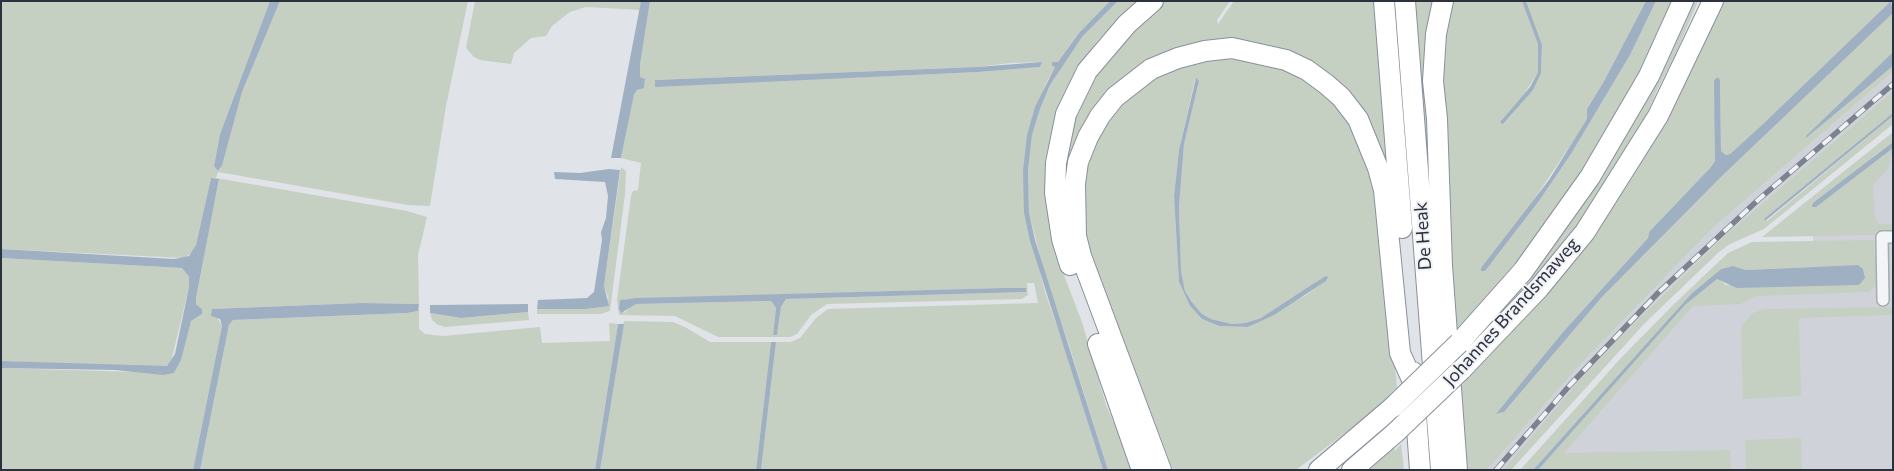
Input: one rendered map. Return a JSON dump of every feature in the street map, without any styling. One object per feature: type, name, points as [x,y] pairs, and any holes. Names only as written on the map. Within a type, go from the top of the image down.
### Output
[{"type":"highway","points":[[1142,470],[1062,239],[1056,203],[1056,163],[1066,114],[1087,71],[1127,24],[1153,1]]},
{"type":"highway","name":"De Heak","points":[[1384,1],[1420,470]]},
{"type":"highway","name":"De Heak","points":[[1405,1],[1441,470]]},
{"type":"highway","points":[[1443,1],[1436,34],[1433,81],[1437,119],[1442,266],[1456,470]]},
{"type":"highway","name":"Johannes Brandsmaweg","points":[[1319,470],[1394,407],[1459,343],[1523,271],[1590,177],[1649,76],[1683,1]]},
{"type":"highway","name":"Johannes Brandsmaweg","points":[[1352,470],[1395,433],[1461,370],[1539,288],[1590,224],[1658,116],[1713,1]]},
{"type":"highway","points":[[1160,470],[1081,256],[1076,236],[1074,184],[1078,162],[1088,138],[1100,116],[1115,97],[1151,68],[1178,58],[1206,51],[1232,48],[1286,60],[1307,70],[1326,84],[1341,97],[1358,119],[1378,168],[1384,190],[1400,353],[1414,384]]},
{"type":"street","points":[[1883,300],[1882,237],[1893,237]]},
{"type":"shaded area","points":[[1893,72],[1893,91],[1729,232],[1633,324],[1503,470],[1487,470],[1578,367],[1714,227]]},
{"type":"shaded area","points":[[1893,148],[1893,470],[1538,470],[1685,305],[1814,268],[1812,207]]},
{"type":"green space","points":[[1,1],[270,1],[220,134],[214,166],[219,171],[242,92],[280,1],[468,1],[446,106],[430,206],[408,205],[218,172],[216,178],[407,211],[427,217],[418,255],[419,304],[361,303],[212,309],[222,326],[193,470],[1,470],[1,368],[174,373],[191,321],[202,314],[202,309],[196,304],[196,298],[219,179],[211,178],[196,245],[193,252],[184,258],[1,249]]},
{"type":"green space","points":[[475,1],[641,1],[640,10],[586,7],[570,12],[552,26],[546,36],[531,38],[514,53],[511,64],[480,60],[474,57],[466,48]]},
{"type":"green space","points":[[650,1],[1110,1],[1079,33],[1058,62],[1052,66],[1055,67],[1046,83],[1027,135],[1024,213],[1045,292],[1103,470],[761,470],[776,342],[791,342],[800,338],[816,318],[828,309],[1038,303],[1034,283],[1027,283],[1028,295],[1022,299],[827,304],[811,315],[797,334],[790,337],[718,337],[675,316],[619,315],[617,300],[631,196],[633,191],[638,190],[641,163],[621,158],[634,95],[637,90],[644,87],[645,80],[640,77],[640,65]],"holes":[[[1042,62],[1040,67],[978,72],[655,86],[655,80],[977,67]],[[1003,288],[1026,289],[1026,292],[786,299],[781,307],[777,335],[773,334],[776,308],[771,301],[636,304],[624,313],[624,299]]]},
{"type":"green space","points":[[1118,1],[1145,1],[1130,9],[1099,39],[1080,65],[1064,94],[1054,122],[1045,162],[1046,194],[1050,232],[1062,270],[1082,322],[1106,405],[1134,470],[1108,470],[1068,342],[1049,290],[1029,213],[1028,171],[1032,135],[1050,85],[1082,37]]},
{"type":"green space","points":[[1159,1],[1230,1],[1217,20],[1218,24],[1234,1],[1374,1],[1390,181],[1374,135],[1288,54],[1150,63],[1072,167],[1092,313],[1075,270],[1060,198],[1074,109],[1114,44]]},
{"type":"green space","points":[[1415,1],[1434,1],[1432,223],[1428,158]]},
{"type":"green space","points":[[1454,1],[1522,1],[1527,12],[1538,44],[1538,72],[1505,124],[1541,73],[1542,45],[1525,1],[1646,1],[1603,83],[1587,109],[1588,119],[1492,262],[1539,201],[1571,154],[1630,55],[1656,1],[1675,1],[1647,64],[1601,145],[1543,230],[1460,329],[1459,327],[1453,334],[1442,66],[1447,27]]},
{"type":"green space","points":[[1692,1],[1698,1],[1676,53],[1657,90],[1639,132],[1608,186],[1548,266],[1460,361],[1460,353],[1500,310]]},
{"type":"green space","points":[[1722,1],[1891,1],[1763,124],[1730,154],[1726,155],[1721,151],[1720,80],[1715,161],[1711,167],[1649,232],[1648,238],[1563,332],[1497,414],[1504,412],[1602,297],[1721,177],[1893,13],[1893,52],[1806,138],[1893,66],[1893,72],[1714,227],[1578,367],[1487,470],[1463,470],[1457,391],[1464,383],[1464,380],[1526,313]]},
{"type":"green space","points":[[1214,55],[1264,59],[1315,81],[1354,120],[1377,179],[1397,387],[1390,394],[1390,399],[1296,470],[1173,470],[1129,355],[1095,283],[1080,224],[1089,153],[1113,108],[1146,79]],"holes":[[[1195,79],[1199,81],[1184,144],[1179,207],[1181,271],[1185,291],[1191,301],[1202,314],[1211,319],[1232,324],[1245,323],[1261,318],[1328,279],[1306,295],[1248,327],[1219,326],[1202,319],[1190,306],[1179,282],[1174,196],[1179,150]]]},
{"type":"green space","points":[[1893,91],[1893,113],[1764,220],[1767,221],[1893,116],[1893,124],[1764,229],[1730,244],[1719,252],[1645,323],[1511,470],[1503,470],[1580,380],[1633,324],[1729,232]]},
{"type":"green space","points":[[1893,132],[1893,142],[1874,156],[1862,170],[1893,148],[1888,169],[1873,185],[1875,216],[1879,224],[1892,224],[1892,230],[1875,231],[1875,235],[1762,237]]},
{"type":"green space","points":[[621,167],[626,171],[625,194],[610,311],[601,314],[537,314],[537,309],[585,309],[609,299],[604,286]]},
{"type":"green space","points":[[1874,240],[1876,284],[1869,292],[1757,296],[1741,304],[1693,306],[1564,453],[1730,450],[1731,470],[1538,470],[1685,305],[1717,278],[1726,285],[1865,278],[1863,269],[1858,265],[1746,270],[1733,266],[1721,269],[1691,294],[1533,470],[1520,470],[1621,358],[1728,253],[1752,242]]},
{"type":"green space","points":[[1,258],[182,268],[189,277],[189,287],[171,362],[167,366],[158,367],[1,361]]},
{"type":"green space","points":[[419,307],[419,329],[425,334],[443,336],[540,327],[542,343],[610,341],[609,323],[618,324],[595,470],[200,470],[229,325],[233,320],[407,313],[418,311]]},
{"type":"green space","points":[[1893,307],[1893,315],[1799,318],[1801,396],[1743,399],[1741,330],[1743,324],[1753,313],[1764,309]]},
{"type":"green space","points":[[528,312],[529,320],[445,327],[438,325],[432,320],[430,313],[461,318]]},
{"type":"green space","points":[[624,321],[673,322],[710,342],[771,342],[756,470],[600,470]]},
{"type":"green space","points":[[1801,438],[1802,470],[1746,470],[1745,440]]},
{"type":"green space","points":[[1401,444],[1404,470],[1365,470],[1394,446],[1395,451]]},
{"type":"water","points":[[270,1],[280,1],[242,92],[222,166],[218,171],[214,166],[220,134]]},
{"type":"water","points":[[641,1],[650,1],[640,65],[640,77],[645,79],[644,88],[637,90],[634,95],[621,158],[611,158]]},
{"type":"water","points":[[1110,1],[1118,1],[1082,37],[1050,85],[1032,135],[1028,171],[1029,213],[1035,240],[1108,470],[1103,470],[1030,241],[1024,213],[1023,171],[1027,135],[1035,107],[1055,67],[1052,66],[1052,62],[1058,62],[1079,33]]},
{"type":"water","points":[[1522,1],[1525,1],[1527,4],[1542,45],[1541,73],[1533,90],[1503,124],[1500,122],[1530,87],[1538,72],[1538,44]]},
{"type":"water","points":[[1646,1],[1656,1],[1630,55],[1571,154],[1539,201],[1485,271],[1481,271],[1481,268],[1549,180],[1587,119],[1587,109],[1603,83]]},
{"type":"water","points":[[1891,1],[1893,13],[1721,177],[1602,297],[1504,412],[1496,414],[1563,332],[1648,238],[1649,232],[1715,161],[1714,80],[1718,77],[1720,80],[1721,151],[1726,155],[1730,154],[1763,124]]},
{"type":"water","points":[[1893,52],[1893,66],[1806,138],[1806,136]]},
{"type":"water","points":[[1042,62],[1040,67],[978,72],[655,87],[655,80],[977,67]]},
{"type":"water","points":[[1196,78],[1199,81],[1184,144],[1179,207],[1181,271],[1185,291],[1191,301],[1202,314],[1211,319],[1232,324],[1245,323],[1261,318],[1326,276],[1328,277],[1326,281],[1274,315],[1248,327],[1219,326],[1202,319],[1190,306],[1179,282],[1174,196],[1179,150]]},
{"type":"water","points":[[1893,113],[1893,116],[1765,221],[1764,219]]},
{"type":"water","points":[[1893,142],[1893,148],[1816,207],[1812,207],[1813,203]]},
{"type":"water","points":[[609,169],[620,170],[604,286],[609,306],[585,309],[537,309],[538,300],[587,298],[594,292],[602,240],[601,232],[606,218],[608,196],[605,182],[555,179],[554,172],[580,173]]},
{"type":"water","points":[[211,178],[219,179],[196,298],[196,304],[202,309],[202,314],[191,321],[181,360],[174,373],[163,375],[115,370],[1,368],[1,361],[167,366],[175,354],[189,287],[189,277],[182,268],[1,258],[1,249],[174,259],[189,256],[196,245]]},
{"type":"water","points":[[1858,265],[1863,269],[1865,278],[1859,285],[1737,288],[1717,279],[1685,305],[1538,470],[1533,470],[1691,294],[1721,269],[1733,266],[1746,270]]},
{"type":"water","points":[[1026,288],[1026,292],[786,299],[781,307],[777,335],[773,335],[776,308],[771,301],[636,304],[621,313],[619,309],[620,300],[636,298]]},
{"type":"water","points":[[361,303],[419,304],[418,311],[407,313],[233,320],[229,325],[200,470],[193,470],[222,326],[220,319],[211,316],[212,309]]},
{"type":"water","points":[[528,304],[528,312],[461,318],[430,313],[430,305]]},
{"type":"water","points":[[618,324],[624,324],[600,470],[595,470]]},
{"type":"water","points":[[771,342],[776,342],[761,470],[756,470]]},
{"type":"railway","points":[[1496,470],[1570,385],[1658,293],[1758,200],[1893,84]]}]
